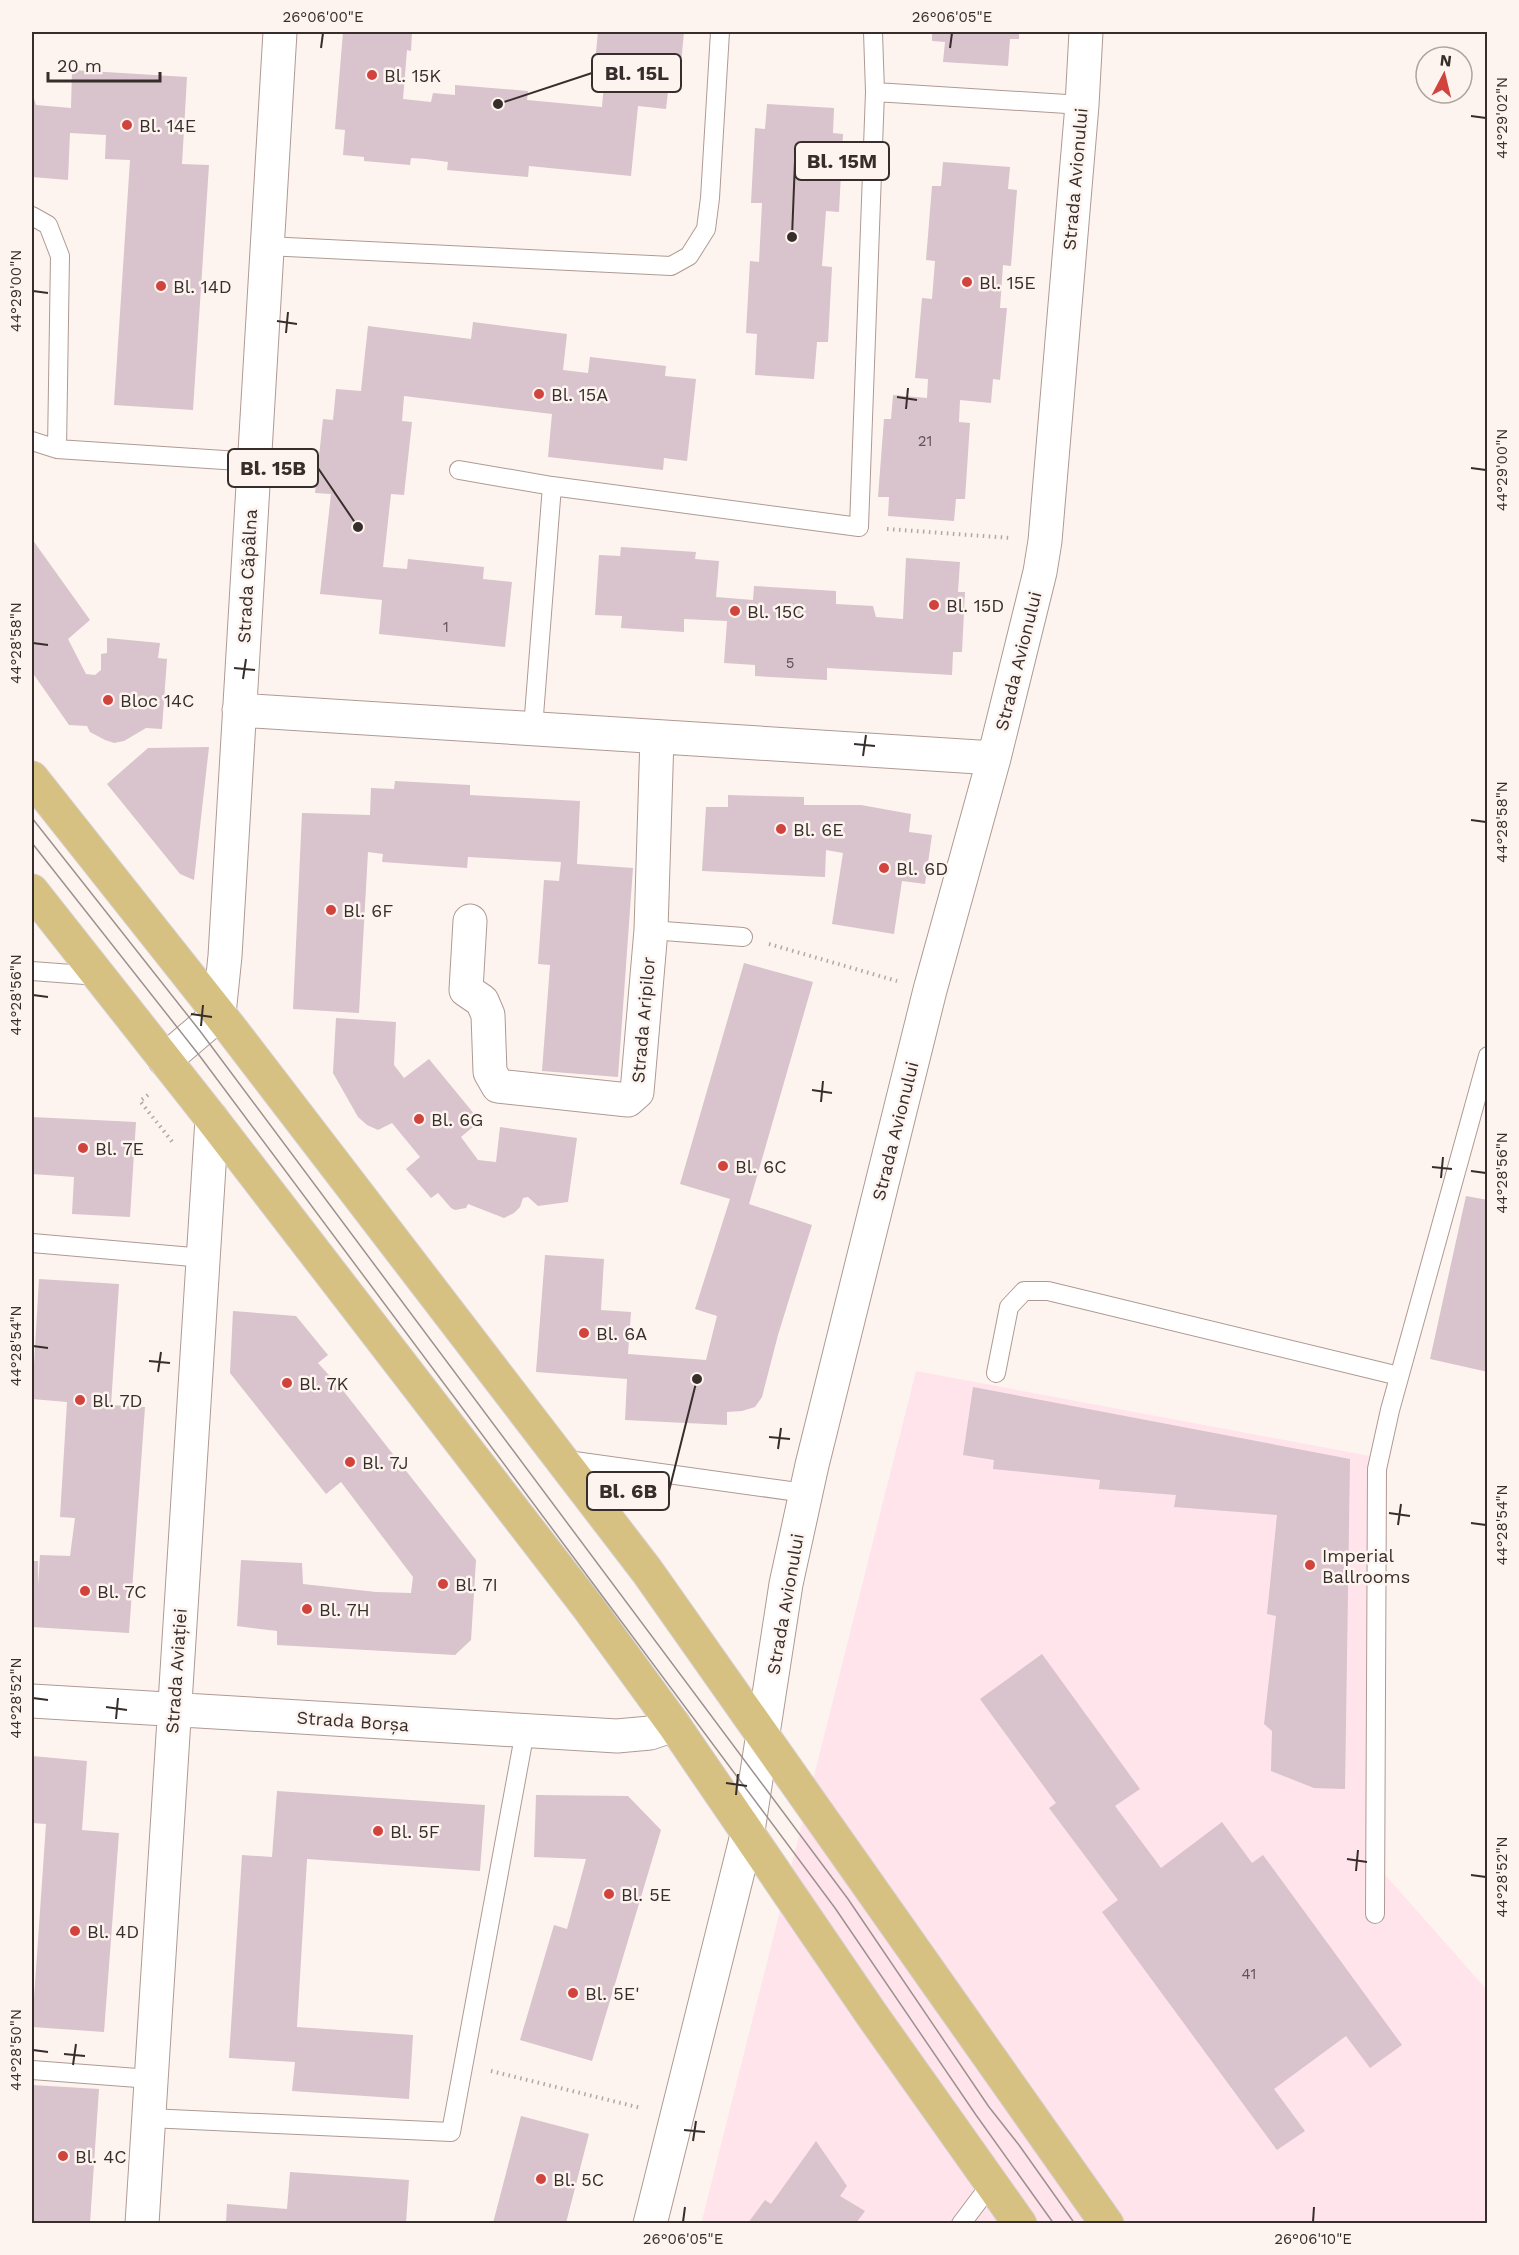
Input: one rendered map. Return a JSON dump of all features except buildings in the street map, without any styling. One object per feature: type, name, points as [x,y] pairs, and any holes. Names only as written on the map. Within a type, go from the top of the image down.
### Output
[{"type":"main road","points":[[32,778],[219,1014],[647,1571],[1107,2223]]},
{"type":"main road","points":[[32,891],[212,1119],[582,1599],[674,1725],[872,2015],[1020,2223]]},
{"type":"street","name":"Strada Căpâlna","points":[[219,1014],[280,32]]},
{"type":"street","name":"Strada Avionului","points":[[650,2223],[748,1831],[786,1584],[805,1493],[930,990],[994,758],[1040,572],[1045,541],[1082,105],[1086,32]]},
{"type":"street","points":[[239,710],[994,758]]},
{"type":"street","name":"Strada Aripilor","points":[[470,921],[466,990],[482,1001],[488,1015],[490,1072],[498,1086],[628,1100],[637,1092],[651,930],[657,737]]},
{"type":"street","points":[[165,1060],[219,1014]]},
{"type":"street","name":"Strada Aviației","points":[[142,2223],[212,1119]]},
{"type":"street","name":"Strada Borșa","points":[[32,1701],[617,1736],[650,1733],[674,1725]]},
{"type":"lane","points":[[267,246],[671,266],[689,256],[706,229],[720,32]]},
{"type":"lane","points":[[459,470],[552,486],[859,527],[874,92],[873,32]]},
{"type":"lane","points":[[874,92],[1082,105]]},
{"type":"lane","points":[[32,216],[48,225],[60,256],[57,449]]},
{"type":"lane","points":[[32,441],[57,449],[254,462]]},
{"type":"lane","points":[[533,728],[552,486]]},
{"type":"lane","points":[[651,930],[743,937]]},
{"type":"lane","points":[[32,971],[98,976]]},
{"type":"lane","points":[[1375,1914],[1377,1469],[1399,1376],[1488,1056]]},
{"type":"lane","points":[[32,1243],[204,1258]]},
{"type":"lane","points":[[996,1373],[1009,1306],[1024,1291],[1048,1291],[1399,1376]]},
{"type":"lane","points":[[559,1459],[805,1493]]},
{"type":"lane","points":[[149,2118],[451,2132],[525,1731]]},
{"type":"lane","points":[[32,2070],[151,2079]]},
{"type":"lane","points":[[961,2223],[992,2184]]},
{"type":"path","points":[[859,527],[1045,541]]},
{"type":"path","points":[[743,937],[930,990]]},
{"type":"path","points":[[154,1090],[140,1101],[207,1187]]},
{"type":"path","points":[[464,2064],[677,2116]]},
{"type":"shaded area","points":[[916,1371],[1386,1459],[1380,1869],[1487,1990],[1487,2223],[701,2224]]},
{"type":"tram line","points":[[32,818],[200,1031],[848,1899],[989,2107],[1075,2224]]},
{"type":"tram line","points":[[32,843],[199,1055],[835,1908],[976,2115],[1054,2224]]},
{"type":"place","name":"Bl. 15K","points":[[372,75]]},
{"type":"place","name":"Bl. 15L","points":[[498,104]]},
{"type":"place","name":"Bl. 14E","points":[[127,125]]},
{"type":"place","name":"Bl. 15M","points":[[792,237]]},
{"type":"place","name":"Bl. 15E","points":[[967,282]]},
{"type":"place","name":"Bl. 14D","points":[[161,286]]},
{"type":"place","name":"Bl. 15A","points":[[539,394]]},
{"type":"place","name":"Bl. 15B","points":[[358,527]]},
{"type":"place","name":"Bl. 15D","points":[[934,605]]},
{"type":"place","name":"Bl. 15C","points":[[735,611]]},
{"type":"place","name":"Bloc 14C","points":[[108,700]]},
{"type":"place","name":"Bl. 6E","points":[[781,829]]},
{"type":"place","name":"Bl. 6D","points":[[884,868]]},
{"type":"place","name":"Bl. 6F","points":[[331,910]]},
{"type":"place","name":"Bl. 6G","points":[[419,1119]]},
{"type":"place","name":"Bl. 7E","points":[[83,1148]]},
{"type":"place","name":"Bl. 6C","points":[[723,1166]]},
{"type":"place","name":"Bl. 6A","points":[[584,1333]]},
{"type":"place","name":"Bl. 6B","points":[[697,1379]]},
{"type":"place","name":"Bl. 7K","points":[[287,1383]]},
{"type":"place","name":"Bl. 7D","points":[[80,1400]]},
{"type":"place","name":"Bl. 7J","points":[[350,1462]]},
{"type":"place","name":"Imperial Ballrooms","points":[[1310,1565]]},
{"type":"place","name":"Bl. 7I","points":[[443,1584]]},
{"type":"place","name":"Bl. 7C","points":[[85,1591]]},
{"type":"place","name":"Bl. 7H","points":[[307,1609]]},
{"type":"place","name":"Bl. 5F","points":[[378,1831]]},
{"type":"place","name":"Bl. 5E","points":[[609,1894]]},
{"type":"place","name":"Bl. 4D","points":[[75,1931]]},
{"type":"place","name":"Bl. 5E'","points":[[573,1993]]},
{"type":"place","name":"Bl. 4C","points":[[63,2156]]},
{"type":"place","name":"Bl. 5C","points":[[541,2179]]}]
